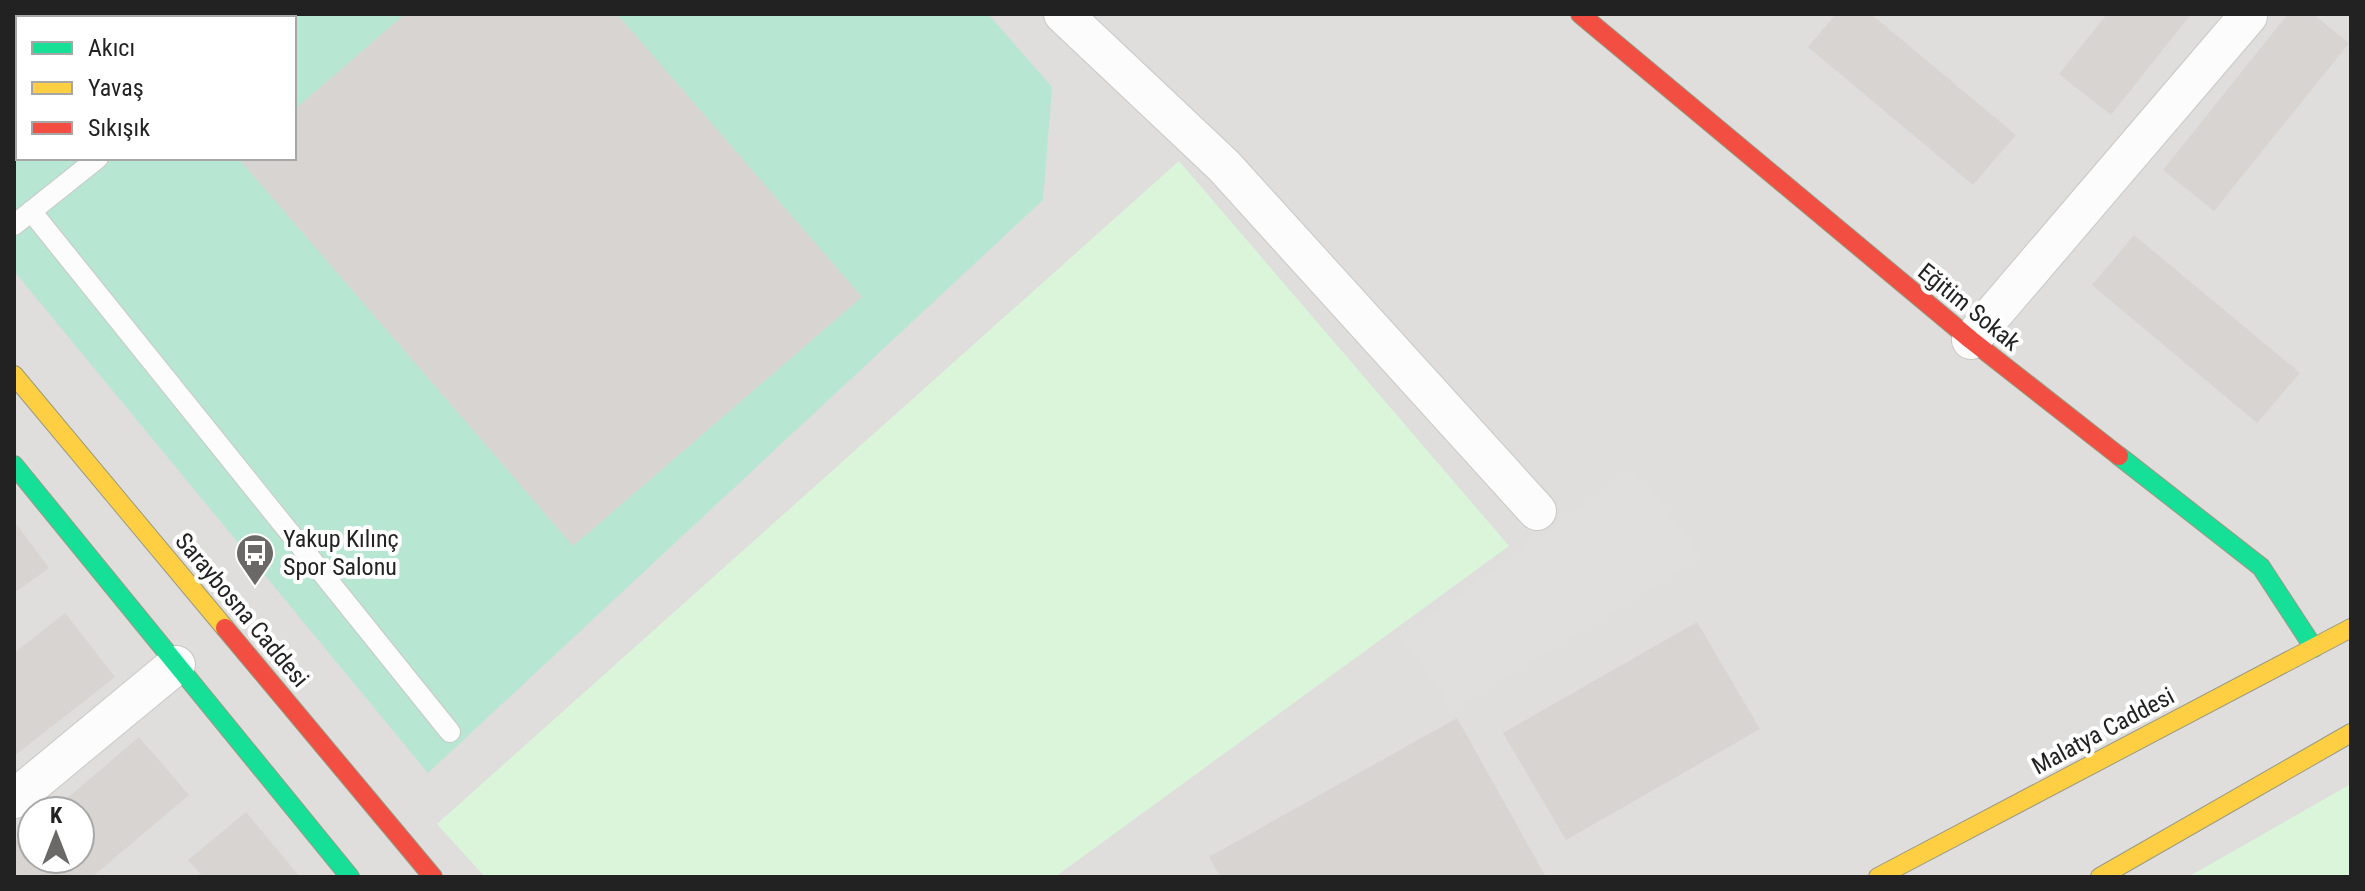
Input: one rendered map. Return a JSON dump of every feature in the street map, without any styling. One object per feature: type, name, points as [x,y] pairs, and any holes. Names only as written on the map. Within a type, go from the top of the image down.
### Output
[{"type":"main road","name":"Eğitim Sokak","points":[[1580,14],[1971,340],[2261,567],[2314,648]]},
{"type":"main road","name":"Saraybosna Caddesi","points":[[14,375],[433,877]]},
{"type":"main road","points":[[14,465],[350,877]]},
{"type":"main road","name":"Malatya Caddesi","points":[[1878,877],[2351,628]]},
{"type":"main road","points":[[2100,877],[2351,733]]},
{"type":"street","points":[[1063,14],[1224,166],[1537,511]]},
{"type":"street","points":[[1971,340],[2248,16]]},
{"type":"street","points":[[14,799],[176,665]]},
{"type":"lane","points":[[14,225],[95,160]]},
{"type":"lane","points":[[31,211],[450,732]]},
{"type":"shaded area","points":[[14,14],[2351,14],[2351,877],[14,877]]},
{"type":"shaded area","points":[[1634,469],[1702,557],[1454,709],[1402,637]]},
{"type":"green space","points":[[14,14],[988,14],[1052,87],[1043,200],[428,773],[14,271]]},
{"type":"green space","points":[[1179,161],[1509,546],[1055,877],[485,877],[437,824]]},
{"type":"green space","points":[[2351,784],[2351,877],[2188,877]]},
{"type":"building","points":[[405,14],[617,14],[862,297],[573,546],[240,160],[296,160],[296,108]]},
{"type":"building","points":[[1836,14],[1871,14],[2016,135],[1973,185],[1808,47]]},
{"type":"building","points":[[2107,14],[2191,14],[2111,115],[2059,74]]},
{"type":"building","points":[[2288,14],[2313,14],[2349,43],[2214,211],[2163,170]]},
{"type":"building","points":[[2134,235],[2300,373],[2257,423],[2092,285]]},
{"type":"building","points":[[14,521],[49,568],[14,593]]},
{"type":"building","points":[[65,613],[115,677],[14,756],[14,653]]},
{"type":"building","points":[[1697,622],[1760,729],[1566,840],[1503,733]]},
{"type":"building","points":[[1457,718],[1546,877],[1221,877],[1209,857]]},
{"type":"building","points":[[139,737],[189,795],[96,874],[96,795],[71,795]]},
{"type":"building","points":[[246,812],[300,877],[203,877],[188,860]]},
{"type":"building","points":[[16,841],[16,875],[94,875],[14,877]]},
{"type":"traffic: fast","points":[[2119,456],[2261,567],[2314,648]]},
{"type":"traffic: fast","points":[[14,465],[350,877]]},
{"type":"traffic: slow","points":[[14,375],[225,628]]},
{"type":"traffic: slow","points":[[1878,877],[2351,628]]},
{"type":"traffic: slow","points":[[2100,877],[2351,733]]},
{"type":"traffic: jam","points":[[1580,14],[1971,340],[2119,456]]},
{"type":"traffic: jam","points":[[225,628],[433,877]]},
{"type":"place","name":"Yakup Kılınç Spor Salonu","points":[[255,587]]}]
